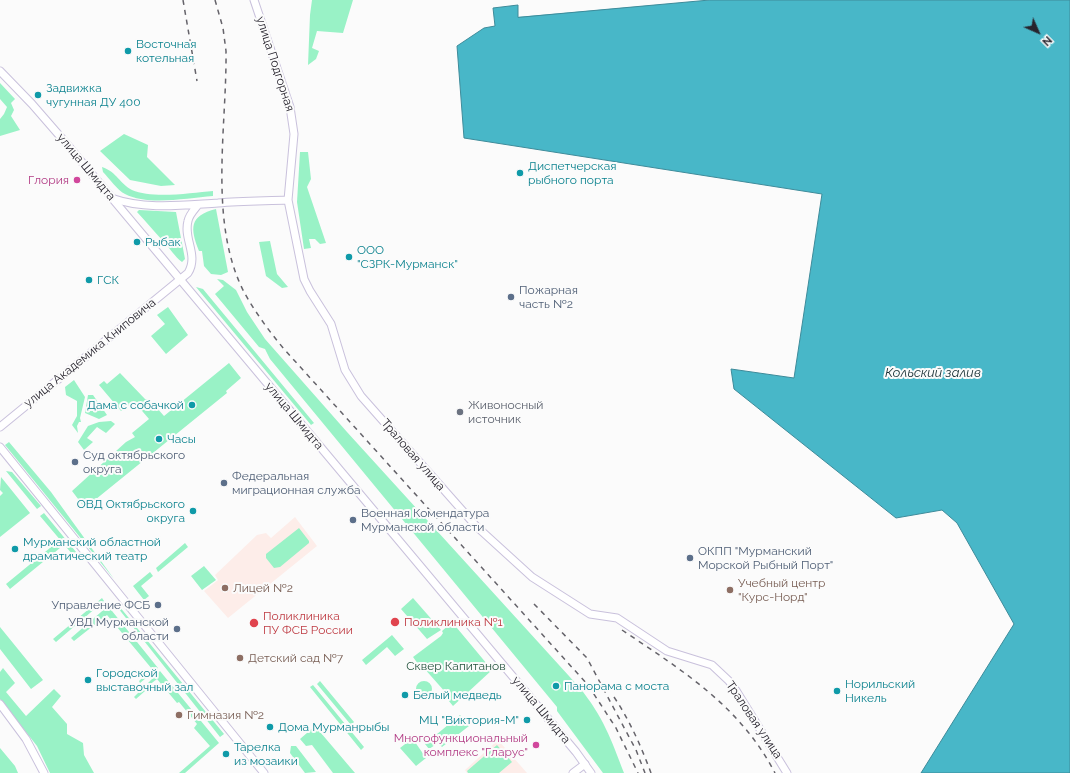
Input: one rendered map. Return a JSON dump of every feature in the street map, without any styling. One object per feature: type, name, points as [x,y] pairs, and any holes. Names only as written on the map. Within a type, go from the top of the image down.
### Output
[{"type":"main road","name":"улица Подгорная","points":[[254,0],[284,85],[292,119],[294,134],[288,200]]},
{"type":"main road","name":"улица Шмидта","points":[[0,71],[32,104],[426,572],[591,773]]},
{"type":"main road","points":[[111,198],[121,202],[143,205],[198,205],[288,200]]},
{"type":"main road","name":"Траловая улица","points":[[288,200],[299,258],[307,285],[335,330],[345,370],[352,383],[386,425],[476,526],[532,577],[590,614],[617,618],[667,651],[712,665],[729,681],[737,692],[787,773]]},
{"type":"main road","name":"улица Академика Книповича","points":[[0,427],[188,273],[193,262],[187,223],[198,205]]},
{"type":"main road","points":[[0,447],[264,773]]},
{"type":"main road","points":[[0,704],[26,739],[44,773]]},
{"type":"main road","points":[[574,773],[585,764]]},
{"type":"shaded area","points":[[295,517],[317,546],[228,618],[204,591],[218,580],[215,575],[257,535],[266,533],[271,538]]},
{"type":"shaded area","points":[[498,740],[527,773],[467,773],[465,770]]},
{"type":"green space","points":[[312,0],[353,0],[343,33],[317,31],[312,48],[319,51],[316,59],[308,65],[310,15]]},
{"type":"green space","points":[[0,83],[15,99],[11,103],[14,110],[11,116],[20,130],[0,136],[0,119],[7,107],[0,99]]},
{"type":"green space","points":[[124,134],[148,145],[147,157],[175,185],[161,186],[130,180],[100,151]]},
{"type":"green space","points":[[300,152],[308,152],[311,179],[307,187],[326,243],[320,244],[315,239],[309,239],[311,248],[304,249],[297,202]]},
{"type":"green space","points":[[102,167],[111,172],[132,190],[140,193],[172,195],[213,191],[213,196],[168,200],[145,200],[134,198],[119,190],[103,172]]},
{"type":"green space","points":[[216,209],[228,272],[221,275],[211,274],[204,266],[202,251],[199,251],[193,229],[196,219],[207,212]]},
{"type":"green space","points":[[139,210],[176,212],[185,259],[182,262],[137,212]]},
{"type":"green space","points":[[270,241],[277,274],[288,287],[282,288],[266,276],[259,242]]},
{"type":"green space","points":[[217,279],[223,280],[236,290],[247,312],[265,339],[347,432],[579,687],[600,718],[624,773],[603,773],[557,711],[557,707],[270,359],[265,349],[259,347],[215,294],[224,286]]},
{"type":"green space","points":[[196,287],[203,289],[314,423],[311,425]]},
{"type":"green space","points":[[168,307],[188,335],[166,354],[151,336],[165,324],[157,315]]},
{"type":"green space","points":[[229,363],[241,378],[226,391],[227,393],[85,508],[72,491],[126,442],[135,437],[132,433],[149,419],[137,405],[132,403],[121,411],[99,385],[104,381],[107,384],[120,373],[145,399],[150,400],[164,416]]},
{"type":"green space","points":[[74,380],[85,397],[80,418],[81,422],[79,422],[77,426],[78,433],[72,425],[77,416],[77,401],[66,395],[65,387]]},
{"type":"green space","points":[[88,395],[93,395],[107,415],[99,419],[85,413]]},
{"type":"green space","points":[[111,421],[115,424],[106,433],[97,427],[87,438],[93,442],[84,450],[78,442],[88,426],[99,422]]},
{"type":"green space","points":[[9,442],[51,492],[114,579],[5,445]]},
{"type":"green space","points":[[6,471],[12,472],[41,506],[37,509]]},
{"type":"green space","points":[[1,477],[30,513],[0,537],[0,496],[3,493],[0,490]]},
{"type":"green space","points":[[44,513],[81,558],[78,561],[40,516]]},
{"type":"green space","points":[[299,528],[309,543],[280,567],[274,568],[266,558],[266,554]]},
{"type":"green space","points":[[56,543],[60,548],[10,589],[6,584]]},
{"type":"green space","points":[[185,543],[188,547],[158,572],[156,568]]},
{"type":"green space","points":[[204,566],[216,580],[202,590],[191,576]]},
{"type":"green space","points":[[150,572],[153,576],[141,586],[149,596],[144,600],[133,586]]},
{"type":"green space","points":[[102,598],[104,601],[56,642],[53,639]]},
{"type":"green space","points":[[413,598],[441,630],[427,639],[401,609]]},
{"type":"green space","points":[[108,606],[158,668],[140,683],[139,681],[152,669],[107,615],[74,641],[71,638]]},
{"type":"green space","points":[[119,606],[224,734],[220,737],[118,608]]},
{"type":"green space","name":"Сквер Капитанов","points":[[452,622],[492,670],[453,706],[444,695],[446,693],[423,667],[421,668],[413,657],[441,636],[443,633],[442,631]]},
{"type":"green space","points":[[0,627],[43,680],[31,689],[0,649]]},
{"type":"green space","points":[[392,635],[404,649],[395,656],[387,647],[366,665],[362,660]]},
{"type":"green space","points":[[3,668],[15,683],[6,692],[26,716],[54,689],[61,696],[52,707],[67,724],[67,734],[83,743],[84,755],[94,773],[50,773],[37,746],[0,699],[0,672]]},
{"type":"green space","points":[[160,671],[219,743],[185,773],[179,773],[210,746],[194,728],[197,724],[157,679],[144,689],[145,691],[136,699],[134,697]]},
{"type":"green space","points":[[320,681],[354,722],[351,725],[317,684]]},
{"type":"green space","points":[[421,681],[427,681],[432,686],[430,695],[427,697],[421,697],[416,692],[416,686]]},
{"type":"green space","points":[[313,685],[364,747],[361,750],[310,687]]},
{"type":"green space","points":[[460,715],[469,726],[442,747],[438,743],[429,749],[425,744]]},
{"type":"green space","points":[[315,726],[355,773],[333,773],[312,745],[306,746],[300,739]]},
{"type":"green space","points":[[409,741],[415,742],[426,758],[416,766],[400,748]]},
{"type":"green space","points":[[497,745],[512,762],[499,773],[468,773],[467,771]]},
{"type":"green space","points":[[291,746],[296,746],[316,772],[305,773],[290,753]]},
{"type":"green space","points":[[0,748],[15,766],[18,773],[0,773]]},
{"type":"water","name":"Кольский залив","points":[[710,0],[1070,0],[1070,773],[921,773],[1014,624],[957,523],[942,510],[896,518],[734,389],[731,369],[794,378],[822,194],[464,138],[457,46],[484,28],[495,26],[493,8],[518,5],[518,17]]},
{"type":"railway","points":[[183,0],[197,81]]},
{"type":"railway","points":[[215,0],[223,28],[226,51],[222,174],[226,236],[233,265],[244,292],[262,321],[284,349],[588,685],[616,728],[638,773]]},
{"type":"railway","points":[[534,604],[587,658],[636,750],[645,773]]},
{"type":"railway","points":[[622,630],[667,660],[727,709],[745,728],[761,749],[775,773]]},
{"type":"railway","points":[[614,697],[635,734],[651,773]]},
{"type":"place","name":"Восточная котельная","points":[[128,51]]},
{"type":"place","name":"Задвижка чугунная ДУ 400","points":[[38,95]]},
{"type":"place","name":"Диспетчерская рыбного порта","points":[[520,173]]},
{"type":"place","name":"Глория","points":[[77,180]]},
{"type":"place","name":"Рыбак","points":[[137,242]]},
{"type":"place","name":"ООО \"СЗРК-Мурманск\"","points":[[349,257]]},
{"type":"place","name":"ГСК","points":[[89,280]]},
{"type":"place","name":"Пожарная часть №2","points":[[511,297]]},
{"type":"place","name":"Дама с собачкой","points":[[192,405]]},
{"type":"place","name":"Живоносный источник","points":[[460,412]]},
{"type":"place","name":"Часы","points":[[159,439]]},
{"type":"place","name":"Суд октябрьского округа","points":[[75,462]]},
{"type":"place","name":"Федеральная миграционная служба","points":[[224,483]]},
{"type":"place","name":"ОВД Октябрьского округа","points":[[193,511]]},
{"type":"place","name":"Военная Комендатура Мурманской области","points":[[353,520]]},
{"type":"place","name":"Мурманский областной драматический театр","points":[[15,549]]},
{"type":"place","name":"ОКПП \"Мурманский Морской Рыбный Порт\"","points":[[690,558]]},
{"type":"place","name":"Лицей №2","points":[[225,588]]},
{"type":"place","name":"Учебный центр \"Курс-Норд\"","points":[[730,590]]},
{"type":"place","name":"Управление ФСБ","points":[[158,605]]},
{"type":"place","name":"Поликлиника №1","points":[[395,622]]},
{"type":"place","name":"Поликлиника ПУ ФСБ России","points":[[254,623]]},
{"type":"place","name":"УВД Мурманской области","points":[[177,629]]},
{"type":"place","name":"Детский сад №7","points":[[240,658]]},
{"type":"place","name":"Городской выставочный зал","points":[[88,680]]},
{"type":"place","name":"Панорама с моста","points":[[556,686]]},
{"type":"place","name":"Норильский Никель","points":[[837,691]]},
{"type":"place","name":"Белый медведь","points":[[405,695]]},
{"type":"place","name":"Гимназия №2","points":[[179,715]]},
{"type":"place","name":"МЦ \"Виктория-М\"","points":[[527,720]]},
{"type":"place","name":"Дома Мурманрыбы","points":[[270,727]]},
{"type":"place","name":"Многофункциональный комплекс \"Гларус\"","points":[[536,745]]},
{"type":"place","name":"Тарелка из мозаики","points":[[226,754]]}]
